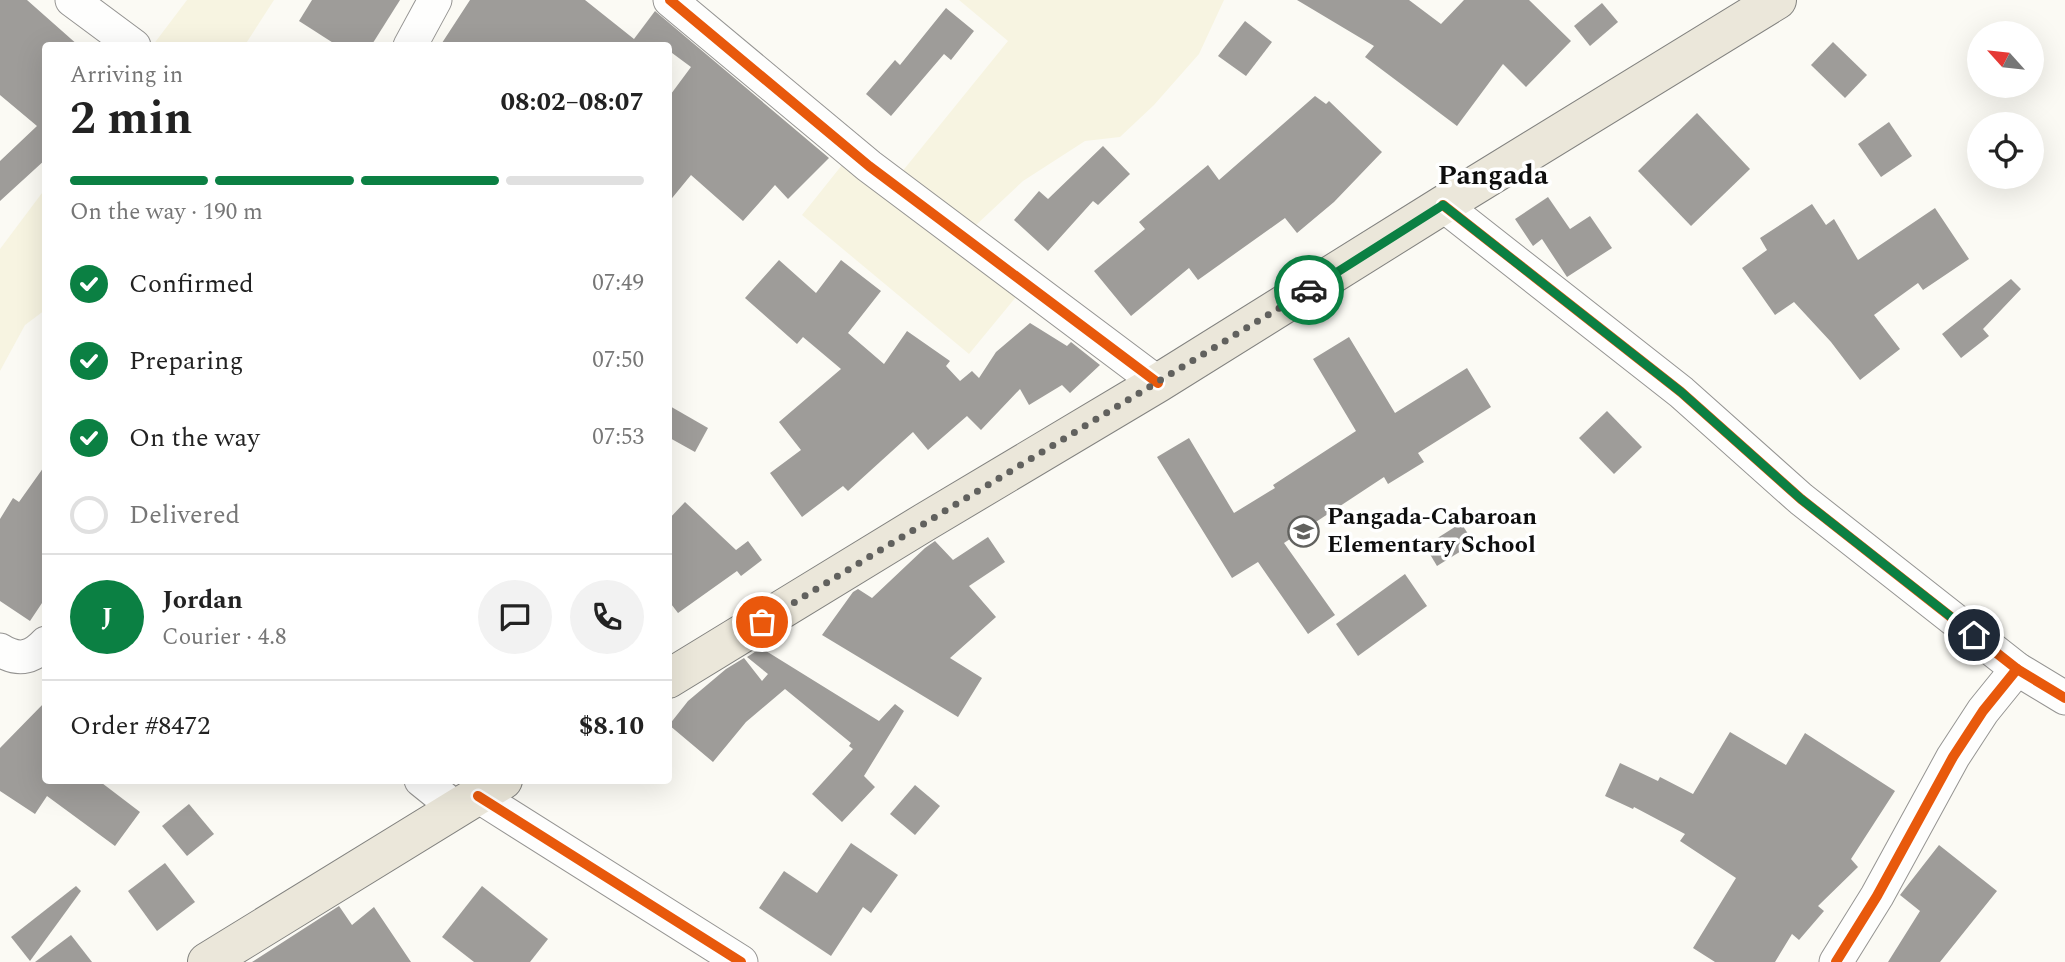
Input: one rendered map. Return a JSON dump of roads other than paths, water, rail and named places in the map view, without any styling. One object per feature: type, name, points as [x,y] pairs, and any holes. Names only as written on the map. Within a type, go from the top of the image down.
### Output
[{"type":"main road","points":[[672,677],[1158,383],[1777,0]]},
{"type":"main road","points":[[207,962],[479,795]]},
{"type":"street","points":[[72,0],[129,42]]},
{"type":"street","points":[[412,42],[435,0]]},
{"type":"street","points":[[670,0],[869,166],[1158,383]]},
{"type":"street","points":[[1443,205],[1681,392],[1801,499],[2017,669],[2059,687]]},
{"type":"street","points":[[0,650],[23,659],[42,646]]},
{"type":"street","points":[[1836,962],[1877,896],[1953,757],[1983,711],[2017,669]]},
{"type":"street","points":[[436,784],[479,795],[741,962]]},
{"type":"place","name":"Pangada-Cabaroan Elementary School","points":[[1304,531]]},
{"type":"district","name":"Pangada","points":[[1493,175]]}]
